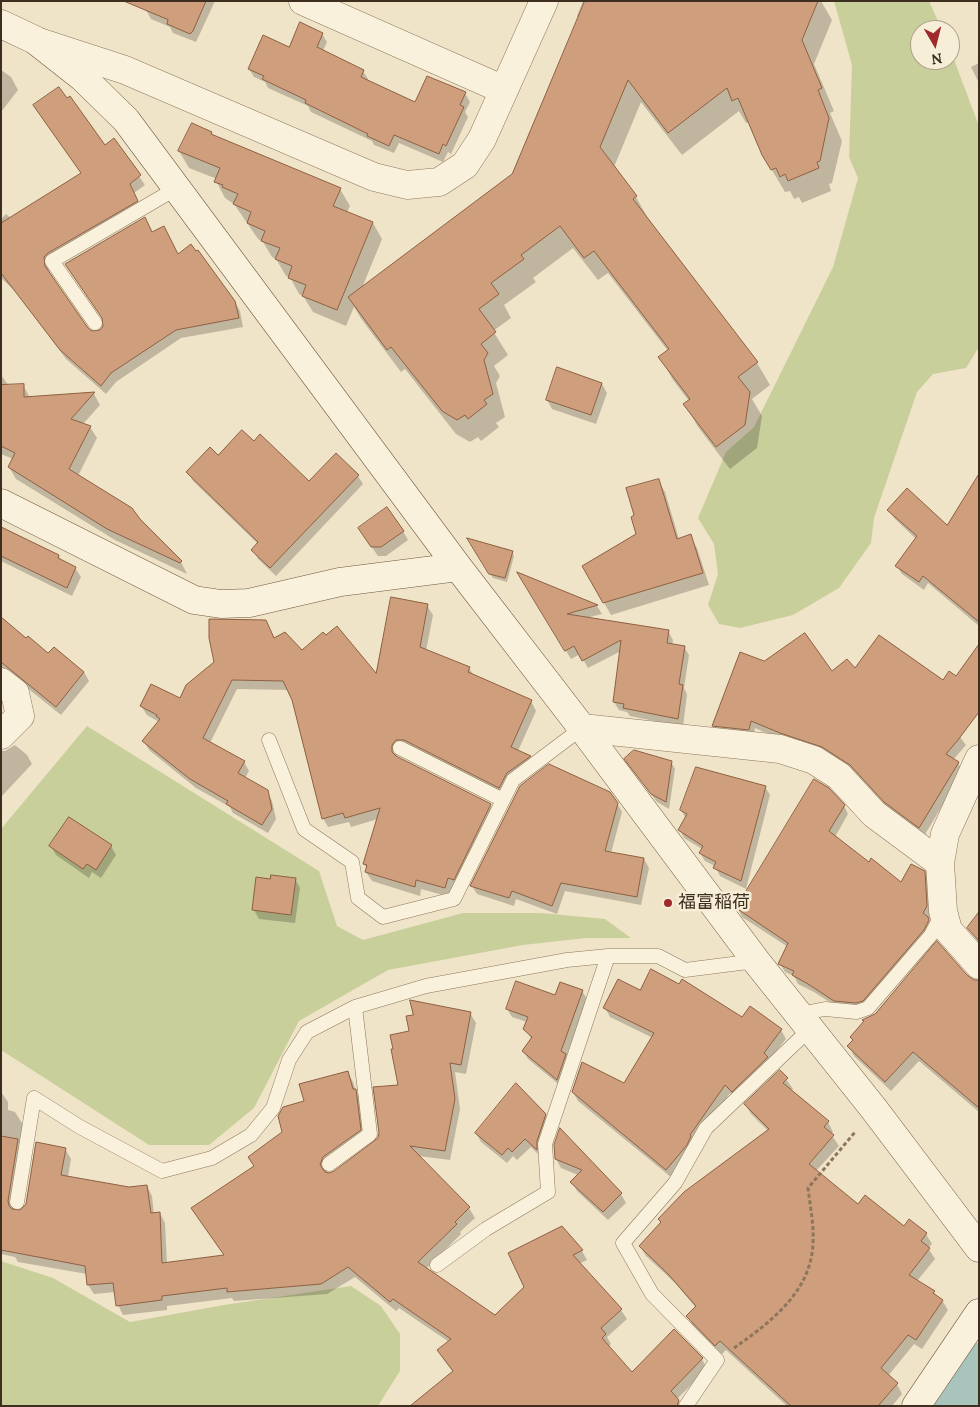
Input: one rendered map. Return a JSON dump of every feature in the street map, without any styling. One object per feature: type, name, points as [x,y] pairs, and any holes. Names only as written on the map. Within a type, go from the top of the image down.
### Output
[{"type":"street","points":[[302,1],[504,90]]},
{"type":"street","points":[[15,33],[125,70],[374,177],[407,185],[439,182],[465,165],[482,139],[544,1]]},
{"type":"street","points":[[15,33],[82,77],[126,120],[458,567],[582,728],[756,961],[874,1109],[979,1248]]},
{"type":"street","points":[[1,503],[194,600],[221,604],[249,603],[340,582],[458,567]]},
{"type":"street","points":[[1,682],[15,693],[20,716],[1,735]]},
{"type":"street","points":[[582,728],[780,749],[814,760],[839,776],[874,814],[940,863]]},
{"type":"street","points":[[979,759],[945,834],[940,863],[943,911],[948,930],[979,965]]},
{"type":"street","points":[[916,1406],[979,1313]]},
{"type":"lane","points":[[95,323],[52,261],[177,188]]},
{"type":"lane","points":[[269,740],[304,829],[352,862],[358,898],[383,917],[454,899],[514,780],[582,728]]},
{"type":"lane","points":[[400,748],[503,800]]},
{"type":"lane","points":[[686,1406],[717,1360],[652,1294],[623,1243],[675,1184],[706,1128],[804,1022],[825,1009],[857,1012],[868,1008],[931,934],[943,911]]},
{"type":"lane","points":[[17,1202],[34,1098],[80,1127],[162,1171],[212,1158],[251,1135],[273,1108],[289,1060],[307,1032],[355,1007],[426,986],[567,960],[608,956],[658,956],[685,970],[756,961]]},
{"type":"lane","points":[[437,1265],[486,1229],[548,1192],[545,1144],[608,956]]},
{"type":"lane","points":[[329,1164],[370,1134],[355,1007]]},
{"type":"path","points":[[717,1360],[765,1327],[791,1299],[804,1281],[812,1260],[813,1241],[808,1188],[874,1109]]},
{"type":"green space","points":[[834,1],[929,1],[938,20],[910,20],[910,70],[958,70],[979,126],[979,347],[966,368],[933,374],[917,392],[874,518],[871,543],[839,588],[793,615],[740,628],[719,624],[708,605],[718,574],[714,544],[698,518],[726,452],[754,427],[833,267],[858,178],[849,157],[852,65]]},
{"type":"green space","points":[[87,726],[319,871],[337,926],[363,940],[463,913],[541,913],[605,919],[631,938],[586,938],[523,945],[388,970],[299,1021],[254,1108],[209,1145],[149,1145],[1,1050],[1,829]]},
{"type":"green space","points":[[1,1261],[53,1278],[130,1322],[224,1305],[351,1286],[381,1306],[400,1334],[400,1371],[378,1406],[1,1406]]},
{"type":"green space","points":[[979,1378],[979,1406],[961,1406]]},
{"type":"building","points":[[124,1],[206,1],[190,34],[167,24],[168,20]]},
{"type":"building","points":[[585,1],[818,1],[802,40],[822,88],[818,90],[829,118],[820,161],[817,162],[819,168],[788,181],[785,174],[780,177],[776,168],[771,170],[762,155],[738,98],[732,101],[727,88],[668,133],[628,80],[600,147],[637,196],[633,199],[758,362],[738,377],[750,392],[745,425],[716,447],[683,404],[690,399],[658,357],[669,349],[594,251],[584,258],[560,226],[521,255],[524,259],[491,283],[499,294],[479,309],[496,332],[481,344],[488,353],[484,360],[493,394],[484,400],[487,404],[468,419],[465,415],[457,420],[442,411],[391,347],[387,350],[348,297],[512,174]]},
{"type":"building","points":[[300,22],[323,33],[317,47],[364,70],[361,77],[415,102],[427,76],[466,92],[460,105],[464,107],[446,146],[443,144],[439,154],[394,135],[389,146],[305,103],[306,100],[262,79],[264,76],[248,69],[263,35],[289,47]]},
{"type":"building","points":[[59,87],[67,98],[70,96],[105,145],[114,138],[141,175],[130,184],[138,201],[44,257],[45,266],[88,328],[92,331],[100,330],[103,326],[102,318],[65,264],[145,217],[152,232],[164,226],[178,254],[191,244],[196,251],[198,250],[235,301],[239,318],[176,330],[111,373],[101,386],[60,350],[1,273],[1,223],[81,173],[33,105]]},
{"type":"building","points":[[192,123],[212,132],[211,134],[341,188],[333,206],[373,222],[337,310],[302,296],[306,285],[288,278],[292,266],[275,259],[280,248],[261,241],[265,231],[247,223],[251,212],[233,204],[238,194],[214,182],[220,168],[178,151]]},
{"type":"building","points":[[557,367],[602,383],[591,415],[546,400]]},
{"type":"building","points":[[24,384],[24,397],[95,392],[71,419],[91,426],[69,469],[132,508],[140,519],[182,561],[180,563],[107,529],[8,467],[15,453],[1,446],[1,385]]},
{"type":"building","points":[[242,430],[254,441],[260,434],[309,481],[336,453],[359,475],[270,568],[251,550],[258,542],[186,472],[210,447],[218,455]]},
{"type":"building","points":[[979,474],[979,622],[923,576],[919,582],[895,566],[917,536],[887,510],[907,488],[947,525]]},
{"type":"building","points":[[659,479],[677,539],[691,534],[703,573],[603,603],[582,566],[636,534],[631,517],[634,515],[626,488]]},
{"type":"building","points":[[387,507],[404,531],[381,547],[371,547],[358,528]]},
{"type":"building","points":[[1,527],[59,555],[58,558],[76,567],[67,588],[1,556]]},
{"type":"building","points":[[467,538],[513,551],[505,578],[489,574]]},
{"type":"building","points":[[517,572],[598,605],[567,614],[669,630],[667,643],[685,646],[679,684],[683,685],[678,719],[623,708],[624,704],[613,702],[621,640],[582,661],[574,646],[565,651]]},
{"type":"building","points":[[391,597],[428,604],[420,647],[470,667],[468,672],[532,700],[511,747],[531,756],[507,773],[499,788],[404,740],[396,740],[392,745],[392,752],[396,756],[491,804],[454,880],[448,878],[445,888],[416,880],[415,887],[365,872],[367,865],[363,864],[380,808],[345,818],[343,813],[322,819],[292,700],[283,681],[232,680],[203,738],[245,761],[238,773],[268,790],[272,809],[262,825],[226,804],[228,801],[190,779],[142,741],[160,719],[157,715],[140,706],[151,684],[180,698],[186,685],[214,662],[209,638],[209,619],[266,620],[274,638],[285,632],[302,650],[323,632],[326,635],[337,626],[376,673]]},
{"type":"building","points":[[1,617],[48,653],[54,647],[84,672],[56,707],[1,662]]},
{"type":"building","points":[[805,633],[832,671],[847,659],[855,668],[879,635],[943,680],[949,671],[956,676],[979,644],[979,712],[946,754],[959,762],[919,828],[884,802],[850,765],[822,747],[751,721],[749,730],[712,726],[740,652],[764,661]]},
{"type":"building","points":[[634,750],[672,761],[666,802],[651,794],[624,759]]},
{"type":"building","points":[[549,764],[610,792],[618,803],[605,851],[644,858],[637,897],[561,883],[552,906],[512,891],[509,898],[470,886],[520,786]]},
{"type":"building","points":[[696,767],[766,786],[741,881],[713,868],[716,862],[699,853],[703,846],[678,830],[687,814],[680,810]]},
{"type":"building","points":[[814,779],[829,788],[845,805],[829,831],[869,862],[871,858],[901,882],[911,864],[925,871],[927,906],[923,913],[929,920],[924,930],[863,1001],[856,1003],[834,1001],[792,975],[794,971],[778,964],[788,943],[736,908]]},
{"type":"building","points":[[69,817],[112,845],[96,870],[87,864],[83,869],[49,846]]},
{"type":"building","points":[[271,875],[296,878],[291,915],[252,910],[256,877],[270,879]]},
{"type":"building","points":[[979,912],[979,941],[967,928]]},
{"type":"building","points":[[937,941],[967,975],[974,980],[979,980],[979,1108],[913,1052],[885,1082],[847,1046],[853,1040],[850,1037],[864,1021],[862,1020],[875,1014]]},
{"type":"building","points":[[651,969],[679,984],[682,979],[742,1017],[750,1006],[782,1029],[764,1053],[768,1057],[732,1092],[725,1085],[690,1135],[687,1145],[666,1170],[572,1092],[582,1062],[624,1083],[654,1033],[603,1008],[618,979],[640,990]]},
{"type":"building","points":[[516,981],[555,995],[560,982],[583,990],[561,1051],[566,1054],[557,1080],[522,1051],[532,1037],[523,1029],[528,1017],[506,1009]]},
{"type":"building","points":[[410,1000],[471,1012],[461,1065],[450,1063],[455,1099],[445,1151],[410,1146],[470,1207],[455,1222],[457,1224],[418,1262],[495,1315],[524,1287],[508,1253],[562,1226],[583,1250],[573,1255],[622,1309],[601,1328],[606,1334],[602,1338],[632,1372],[674,1329],[703,1358],[671,1391],[679,1400],[677,1406],[410,1406],[453,1371],[437,1350],[451,1339],[393,1299],[390,1302],[348,1267],[321,1284],[227,1292],[227,1288],[162,1296],[162,1300],[116,1306],[113,1283],[87,1285],[85,1266],[1,1250],[1,1136],[18,1139],[8,1201],[12,1209],[20,1210],[26,1204],[36,1142],[66,1148],[61,1175],[129,1187],[147,1185],[151,1213],[160,1212],[162,1263],[224,1255],[191,1208],[254,1166],[248,1157],[282,1132],[278,1116],[283,1107],[304,1101],[299,1084],[348,1071],[353,1089],[356,1089],[361,1130],[323,1157],[320,1165],[325,1172],[334,1171],[378,1138],[373,1087],[398,1085],[390,1035],[409,1031],[406,1016],[413,1015]]},
{"type":"building","points":[[780,1070],[788,1078],[783,1083],[829,1121],[824,1127],[834,1135],[809,1164],[858,1204],[865,1195],[904,1226],[909,1219],[927,1233],[921,1241],[930,1248],[909,1275],[935,1291],[933,1293],[943,1300],[916,1340],[908,1335],[881,1368],[898,1383],[878,1406],[791,1406],[720,1341],[715,1346],[686,1316],[696,1306],[668,1274],[639,1246],[661,1222],[658,1219],[684,1192],[769,1129],[744,1104]]},
{"type":"building","points":[[516,1083],[546,1114],[537,1141],[537,1150],[525,1139],[512,1152],[508,1148],[502,1155],[475,1133]]},
{"type":"building","points":[[560,1128],[622,1193],[603,1212],[570,1182],[582,1170],[555,1159],[554,1145]]},
{"type":"waterway","points":[[955,1406],[979,1370]]},
{"type":"place","name":"福富稲荷","points":[[668,903]]}]
